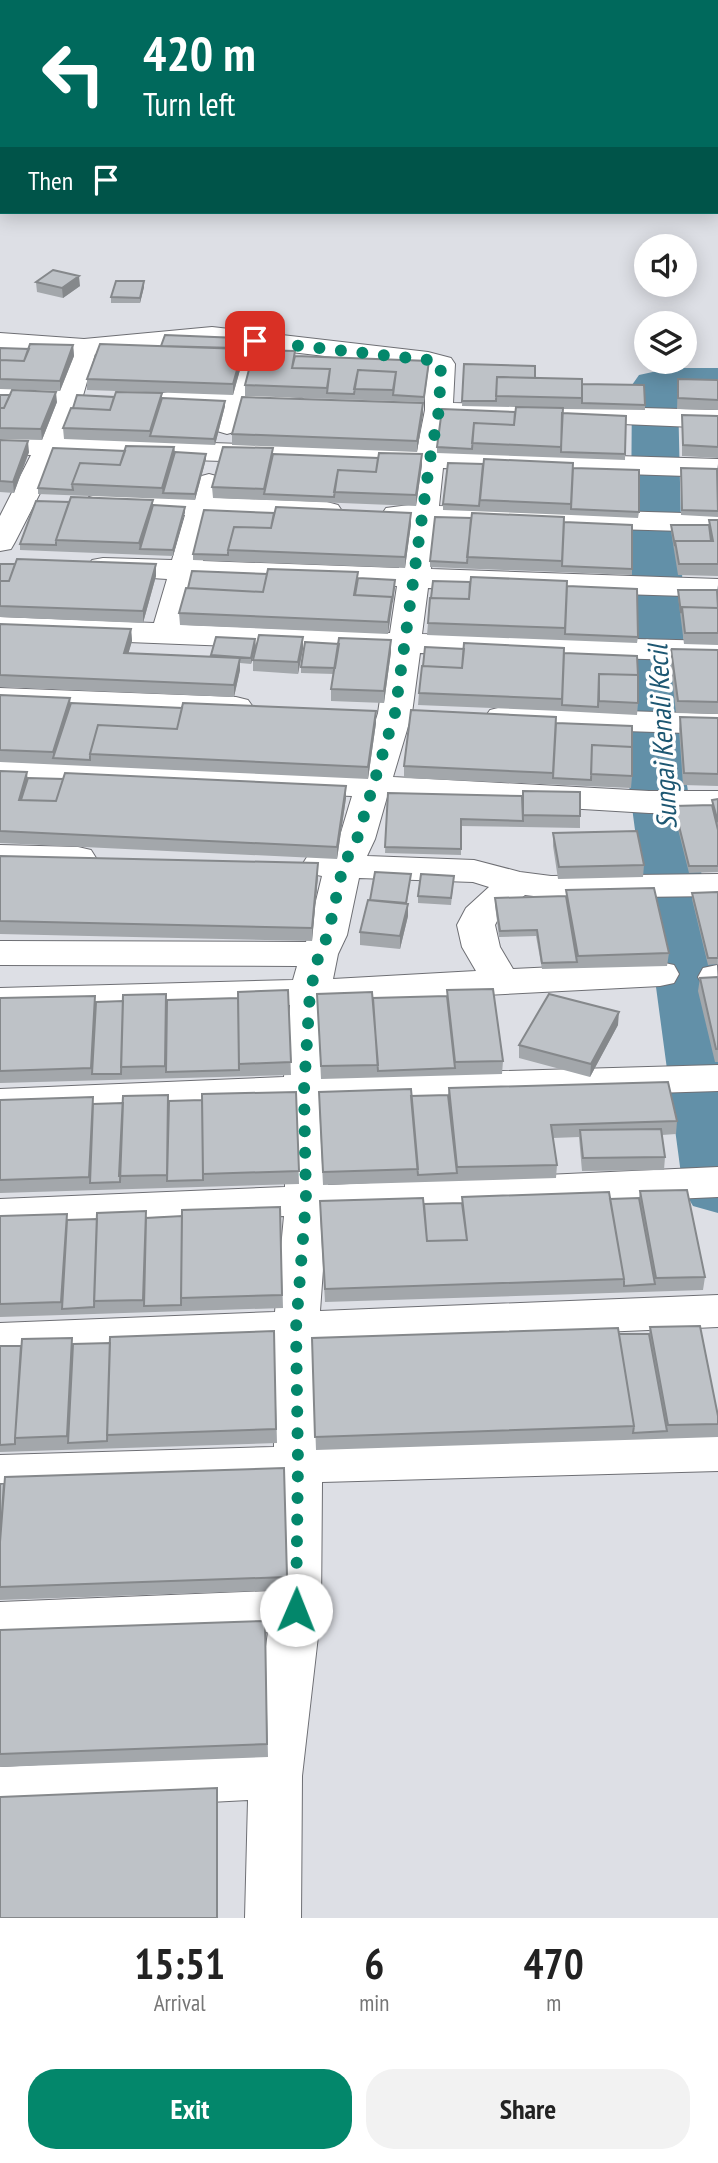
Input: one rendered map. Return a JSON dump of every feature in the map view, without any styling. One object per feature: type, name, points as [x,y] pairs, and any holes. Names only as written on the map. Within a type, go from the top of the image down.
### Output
[{"type":"street","points":[[0,341],[84,347],[192,336],[238,337],[428,360],[441,364],[425,409],[430,459],[395,713],[357,839],[343,866],[328,935],[315,973],[304,1090],[306,1200],[296,1328],[296,1610],[275,1776],[273,1918]]},
{"type":"street","points":[[167,633],[202,507],[255,341]]},
{"type":"street","points":[[0,542],[36,501],[49,447],[83,396],[84,347]]},
{"type":"street","points":[[0,393],[83,396]]},
{"type":"street","points":[[152,398],[316,405]]},
{"type":"street","points":[[425,409],[718,419]]},
{"type":"street","points":[[0,445],[718,468]]},
{"type":"street","points":[[36,501],[652,523],[718,523]]},
{"type":"street","points":[[79,566],[718,587]]},
{"type":"street","points":[[0,627],[404,643],[718,651]]},
{"type":"street","points":[[0,698],[272,708]]},
{"type":"street","points":[[465,716],[718,724]]},
{"type":"street","points":[[0,771],[701,803]]},
{"type":"street","points":[[0,856],[110,859]]},
{"type":"street","points":[[288,864],[474,871],[518,883],[591,888],[706,885]]},
{"type":"street","points":[[501,981],[482,950],[474,925],[478,914],[489,903],[518,883]]},
{"type":"street","points":[[0,953],[315,973],[501,981],[660,974]]},
{"type":"street","points":[[0,1000],[315,973]]},
{"type":"street","points":[[0,1103],[304,1090],[706,1078]]},
{"type":"street","points":[[0,1214],[712,1182]]},
{"type":"street","points":[[0,1340],[718,1311]]},
{"type":"street","points":[[0,1473],[718,1452]]},
{"type":"street","points":[[0,1623],[296,1610]]},
{"type":"street","points":[[0,1790],[150,1780],[275,1776]]},
{"type":"building","points":[[53,270],[79,276],[62,288],[36,282]]},
{"type":"building","points":[[116,281],[144,281],[140,298],[111,297]]},
{"type":"building","points":[[165,335],[238,338],[235,348],[161,346]]},
{"type":"building","points":[[30,344],[73,345],[60,381],[0,379],[0,360],[24,361]]},
{"type":"building","points":[[100,344],[243,349],[233,384],[87,379]]},
{"type":"building","points":[[0,348],[29,349],[24,361],[0,360]]},
{"type":"building","points":[[254,350],[295,351],[292,368],[330,369],[327,388],[245,385]]},
{"type":"building","points":[[295,356],[429,361],[424,397],[393,395],[396,372],[358,370],[354,394],[327,393],[330,369],[292,368]]},
{"type":"building","points":[[464,364],[535,366],[535,378],[497,377],[496,401],[462,401]]},
{"type":"building","points":[[358,370],[396,372],[393,390],[354,389]]},
{"type":"building","points":[[497,377],[582,379],[582,398],[496,396]]},
{"type":"building","points":[[678,379],[718,380],[718,400],[678,398]]},
{"type":"building","points":[[582,384],[644,385],[645,405],[582,403]]},
{"type":"building","points":[[12,390],[56,392],[41,429],[0,428],[0,408],[4,408]]},
{"type":"building","points":[[116,392],[162,393],[150,431],[63,428],[71,408],[110,410]]},
{"type":"building","points":[[0,395],[10,395],[4,408],[0,408]]},
{"type":"building","points":[[77,395],[114,397],[110,410],[73,408]]},
{"type":"building","points":[[242,397],[423,403],[417,441],[232,434]]},
{"type":"building","points":[[162,398],[225,401],[214,439],[150,436]]},
{"type":"building","points":[[516,407],[563,408],[561,447],[472,443],[474,423],[514,425]]},
{"type":"building","points":[[442,409],[515,412],[514,425],[474,423],[472,449],[437,447]]},
{"type":"building","points":[[562,413],[626,416],[625,454],[561,452]]},
{"type":"building","points":[[682,415],[718,416],[718,447],[683,445]]},
{"type":"building","points":[[0,440],[28,441],[13,482],[0,481]]},
{"type":"building","points":[[126,446],[174,447],[162,488],[72,484],[80,463],[120,465]]},
{"type":"building","points":[[223,447],[273,448],[264,489],[212,487]]},
{"type":"building","points":[[53,448],[125,451],[120,465],[80,463],[72,484],[73,490],[38,488]]},
{"type":"building","points":[[175,452],[206,454],[195,494],[163,493]]},
{"type":"building","points":[[379,453],[422,454],[416,495],[334,492],[338,470],[376,472]]},
{"type":"building","points":[[273,454],[378,458],[376,472],[338,470],[334,497],[264,494]]},
{"type":"building","points":[[484,459],[573,463],[571,504],[480,500]]},
{"type":"building","points":[[448,463],[483,464],[479,506],[443,504]]},
{"type":"building","points":[[573,468],[639,470],[639,512],[571,509]]},
{"type":"building","points":[[681,468],[717,469],[718,511],[682,510]]},
{"type":"building","points":[[71,497],[153,500],[139,543],[56,540]]},
{"type":"building","points":[[36,501],[69,502],[56,545],[20,544]]},
{"type":"building","points":[[153,505],[185,507],[173,550],[140,549]]},
{"type":"building","points":[[276,507],[411,513],[405,557],[228,550],[234,527],[271,528]]},
{"type":"building","points":[[204,510],[274,513],[271,528],[234,527],[228,555],[193,554]]},
{"type":"building","points":[[472,513],[564,517],[562,561],[467,557]]},
{"type":"building","points":[[435,517],[471,518],[467,563],[430,561]]},
{"type":"building","points":[[709,520],[718,520],[718,564],[679,564],[675,541],[713,541]]},
{"type":"building","points":[[564,522],[632,525],[632,569],[562,566]]},
{"type":"building","points":[[671,525],[709,525],[711,541],[675,541],[675,546]]},
{"type":"building","points":[[17,559],[156,564],[143,611],[0,606],[0,581],[9,581]]},
{"type":"building","points":[[0,564],[15,564],[9,581],[0,581]]},
{"type":"building","points":[[268,569],[358,572],[354,595],[392,597],[388,622],[179,613],[186,588],[263,592]]},
{"type":"building","points":[[192,571],[267,574],[263,592],[188,588]]},
{"type":"building","points":[[471,577],[567,581],[565,628],[428,623],[430,598],[469,599]]},
{"type":"building","points":[[358,578],[395,580],[392,602],[392,597],[355,595]]},
{"type":"building","points":[[433,581],[470,582],[469,599],[431,598]]},
{"type":"building","points":[[567,586],[637,589],[638,637],[565,634]]},
{"type":"building","points":[[678,590],[717,590],[718,608],[682,607],[681,613]]},
{"type":"building","points":[[682,607],[718,608],[718,633],[685,633]]},
{"type":"building","points":[[0,624],[131,629],[124,653],[240,658],[234,685],[0,675]]},
{"type":"building","points":[[259,635],[303,637],[298,662],[253,660]]},
{"type":"building","points":[[216,637],[255,639],[251,658],[211,655]]},
{"type":"building","points":[[339,638],[391,640],[384,691],[331,689]]},
{"type":"building","points":[[305,642],[339,644],[335,668],[301,667]]},
{"type":"building","points":[[464,643],[564,648],[562,699],[419,693],[422,666],[462,668]]},
{"type":"building","points":[[425,647],[464,649],[462,668],[423,666]]},
{"type":"building","points":[[671,649],[718,650],[718,702],[678,701]]},
{"type":"building","points":[[564,653],[637,656],[638,675],[599,674],[598,707],[562,705]]},
{"type":"building","points":[[599,674],[638,675],[638,703],[599,701]]},
{"type":"building","points":[[0,695],[70,698],[53,752],[0,750]]},
{"type":"building","points":[[71,703],[182,708],[177,729],[98,725],[90,760],[53,758]]},
{"type":"building","points":[[183,703],[376,711],[368,767],[90,754],[98,725],[177,729]]},
{"type":"building","points":[[411,710],[556,717],[553,773],[404,766]]},
{"type":"building","points":[[680,717],[718,718],[718,774],[684,773]]},
{"type":"building","points":[[556,723],[632,726],[632,747],[592,745],[591,780],[553,778]]},
{"type":"building","points":[[592,745],[632,747],[632,776],[591,774]]},
{"type":"building","points":[[0,771],[27,772],[19,800],[56,801],[65,773],[346,786],[337,847],[0,831]]},
{"type":"building","points":[[28,778],[63,779],[56,801],[21,800]]},
{"type":"building","points":[[523,791],[580,792],[580,816],[523,815]]},
{"type":"building","points":[[388,793],[522,796],[523,821],[461,819],[461,849],[385,847]]},
{"type":"building","points":[[718,799],[718,822],[712,800]]},
{"type":"building","points":[[712,805],[718,830],[718,866],[689,866],[674,806]]},
{"type":"building","points":[[637,831],[644,865],[559,867],[553,833]]},
{"type":"building","points":[[0,856],[318,863],[312,928],[0,921]]},
{"type":"building","points":[[375,872],[411,874],[406,903],[370,900]]},
{"type":"building","points":[[421,874],[454,876],[451,898],[418,896]]},
{"type":"building","points":[[654,888],[669,953],[578,956],[566,890]]},
{"type":"building","points":[[718,892],[718,958],[708,958],[692,893]]},
{"type":"building","points":[[566,896],[577,962],[542,963],[537,930],[500,931],[495,898]]},
{"type":"building","points":[[368,900],[408,904],[400,936],[360,932]]},
{"type":"building","points":[[718,977],[718,1049],[716,1049],[700,978]]},
{"type":"building","points":[[493,989],[503,1061],[455,1062],[447,990]]},
{"type":"building","points":[[288,990],[291,1062],[239,1064],[238,992]]},
{"type":"building","points":[[372,992],[378,1065],[321,1066],[317,994]]},
{"type":"building","points":[[166,994],[165,1066],[121,1067],[123,995]]},
{"type":"building","points":[[549,994],[619,1012],[591,1064],[519,1045]]},
{"type":"building","points":[[95,996],[91,1068],[0,1071],[0,998]]},
{"type":"building","points":[[447,996],[455,1068],[378,1071],[373,998]]},
{"type":"building","points":[[238,998],[239,1070],[166,1072],[167,1000]]},
{"type":"building","points":[[123,1001],[121,1074],[92,1074],[96,1002]]},
{"type":"building","points":[[668,1082],[677,1121],[551,1125],[557,1165],[457,1167],[449,1088]]},
{"type":"building","points":[[411,1089],[418,1169],[323,1172],[319,1092]]},
{"type":"building","points":[[296,1092],[299,1171],[203,1174],[202,1094]]},
{"type":"building","points":[[168,1095],[167,1175],[119,1176],[123,1096]]},
{"type":"building","points":[[448,1095],[457,1173],[418,1175],[411,1096]]},
{"type":"building","points":[[93,1097],[89,1177],[0,1180],[0,1100]]},
{"type":"building","points":[[202,1100],[203,1180],[167,1181],[169,1101]]},
{"type":"building","points":[[123,1103],[120,1182],[90,1183],[93,1104]]},
{"type":"building","points":[[661,1129],[665,1157],[583,1158],[580,1130]]},
{"type":"building","points":[[687,1190],[705,1277],[656,1278],[640,1191]]},
{"type":"building","points":[[609,1192],[624,1279],[325,1289],[320,1201],[423,1198],[427,1241],[467,1240],[462,1197]]},
{"type":"building","points":[[639,1198],[655,1284],[624,1286],[610,1199]]},
{"type":"building","points":[[462,1203],[467,1240],[427,1241],[424,1204]]},
{"type":"building","points":[[280,1207],[282,1295],[181,1298],[182,1210]]},
{"type":"building","points":[[146,1211],[143,1300],[94,1301],[97,1213]]},
{"type":"building","points":[[67,1214],[61,1302],[0,1304],[0,1216]]},
{"type":"building","points":[[182,1216],[181,1305],[144,1306],[146,1218]]},
{"type":"building","points":[[97,1219],[94,1307],[62,1309],[67,1220]]},
{"type":"building","points":[[700,1326],[718,1424],[668,1425],[650,1327]]},
{"type":"building","points":[[618,1328],[634,1426],[315,1437],[312,1338]]},
{"type":"building","points":[[274,1331],[276,1429],[107,1435],[110,1337]]},
{"type":"building","points":[[619,1334],[649,1334],[667,1431],[633,1433]]},
{"type":"building","points":[[72,1338],[67,1436],[15,1438],[22,1339]]},
{"type":"building","points":[[110,1343],[107,1441],[68,1443],[73,1344]]},
{"type":"building","points":[[0,1346],[21,1346],[15,1444],[0,1445]]},
{"type":"building","points":[[284,1468],[287,1577],[0,1587],[5,1477]]},
{"type":"building","points":[[4,1483],[0,1542],[0,1484]]},
{"type":"building","points":[[265,1621],[267,1744],[0,1754],[0,1630]]},
{"type":"building","points":[[217,1788],[217,1918],[0,1918],[0,1797]]},
{"type":"waterway","name":"Sungai Kenali Kecil","points":[[718,382],[671,382],[655,385],[658,785],[718,1189]]},
{"type":"route","points":[[255,341],[428,360],[441,364],[439,410],[395,713],[357,839],[343,866],[328,935],[319,954],[310,992],[304,1090],[306,1200],[296,1328],[296,1610]]}]
